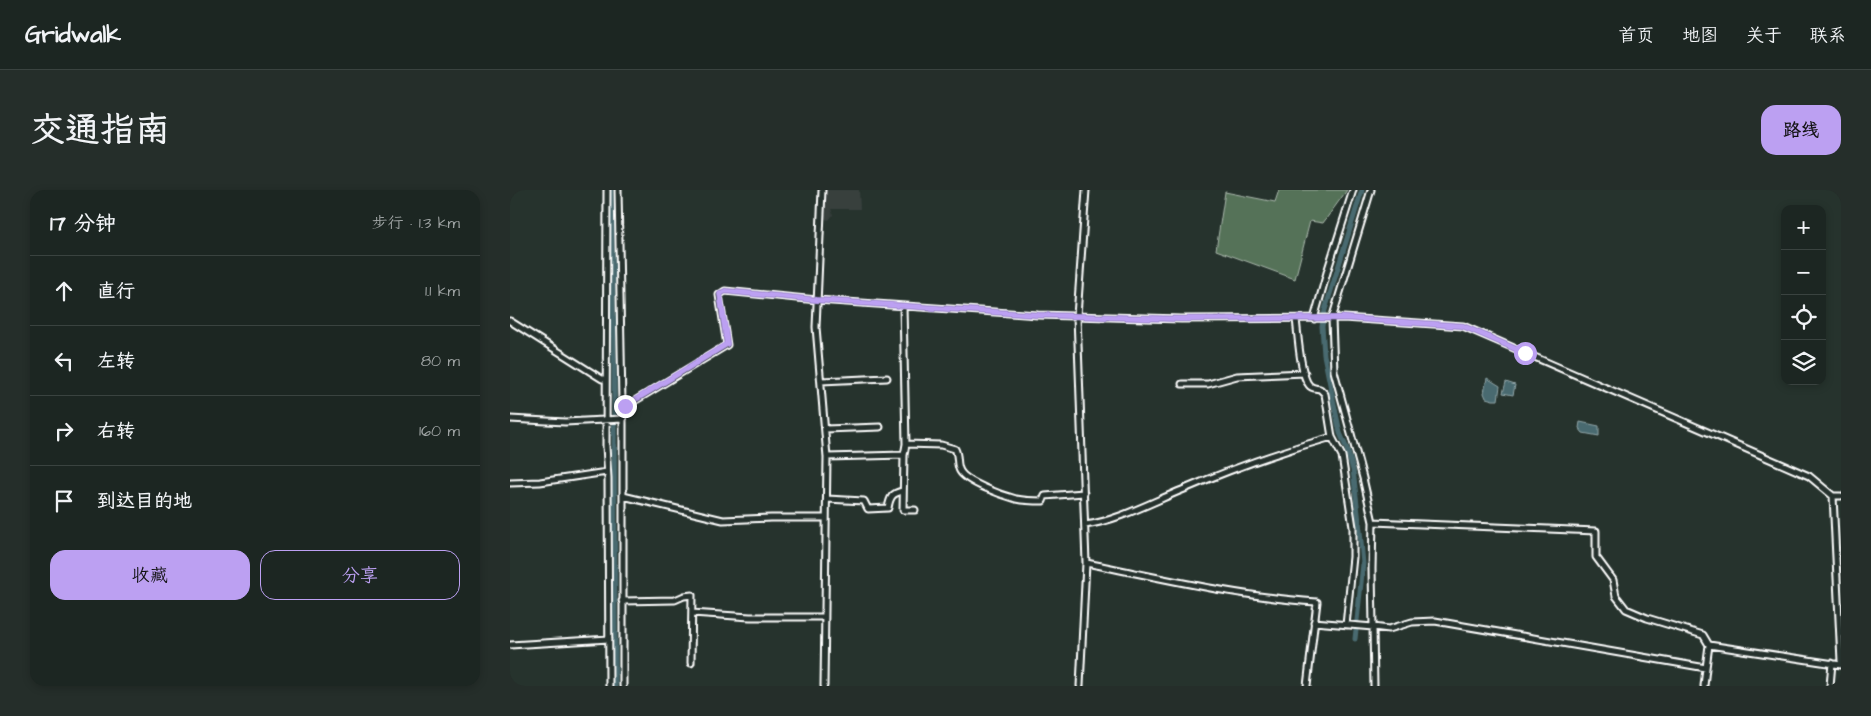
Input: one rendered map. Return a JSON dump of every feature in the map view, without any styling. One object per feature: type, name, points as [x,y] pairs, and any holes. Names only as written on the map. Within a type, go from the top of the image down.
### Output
[{"type":"street","points":[[607,190],[606,379],[609,686]]},
{"type":"street","points":[[618,190],[622,402],[625,406]]},
{"type":"street","points":[[822,190],[816,327],[827,458],[824,686]]},
{"type":"street","points":[[1080,686],[1086,525],[1077,316],[1086,190]]},
{"type":"street","points":[[1315,319],[1328,269],[1353,190]]},
{"type":"street","points":[[1372,190],[1330,319],[1334,371],[1373,522],[1374,686]]},
{"type":"street","points":[[623,686],[621,420],[623,408],[727,344],[722,317],[720,294],[722,292],[903,306],[1077,316],[1180,319],[1330,319],[1463,326],[1810,476],[1833,496],[1841,496]]},
{"type":"street","points":[[903,306],[906,444],[903,510],[915,510]]},
{"type":"street","points":[[1296,319],[1305,373],[1310,386],[1320,389],[1325,394],[1332,437],[1342,456],[1353,527],[1353,558],[1346,625]]},
{"type":"street","points":[[510,322],[602,379],[606,379]]},
{"type":"street","points":[[1182,384],[1208,384],[1238,376],[1305,373]]},
{"type":"street","points":[[821,381],[887,378]]},
{"type":"street","points":[[510,419],[565,422],[621,420]]},
{"type":"street","points":[[825,429],[880,427]]},
{"type":"street","points":[[1086,525],[1109,519],[1227,471],[1292,448],[1332,437]]},
{"type":"street","points":[[906,444],[941,445],[955,449],[958,467],[964,476],[987,488],[1017,499],[1043,501],[1044,496],[1084,493]]},
{"type":"street","points":[[827,458],[904,455]]},
{"type":"street","points":[[510,483],[540,482],[607,472]]},
{"type":"street","points":[[827,499],[864,501],[868,509],[888,508],[893,494],[903,491]]},
{"type":"street","points":[[623,496],[723,520],[826,518]]},
{"type":"street","points":[[1709,645],[1841,663],[1833,496]]},
{"type":"street","points":[[1373,522],[1596,531],[1596,556],[1612,580],[1616,596],[1626,609],[1647,618],[1703,636],[1709,645],[1704,686]]},
{"type":"street","points":[[1086,563],[1243,594],[1316,602],[1307,686]]},
{"type":"street","points":[[622,600],[675,600],[692,595],[691,663]]},
{"type":"street","points":[[692,613],[750,617],[825,617]]},
{"type":"street","points":[[1314,622],[1389,629],[1412,622],[1435,621],[1706,668]]},
{"type":"street","points":[[510,645],[609,639]]},
{"type":"street","points":[[1830,686],[1832,663]]},
{"type":"shaded area","points":[[818,190],[859,190],[860,209],[831,209],[833,215],[829,220],[817,217]]},
{"type":"green space","points":[[1279,190],[1347,190],[1323,223],[1310,221],[1295,279],[1216,250],[1225,192],[1275,202]]},
{"type":"water","points":[[1487,378],[1500,386],[1498,400],[1486,398],[1484,393]]},
{"type":"water","points":[[1506,382],[1515,385],[1513,395],[1503,393]]},
{"type":"water","points":[[1580,422],[1599,426],[1599,436],[1583,433],[1579,428]]},
{"type":"waterway","points":[[611,190],[614,357],[615,686]]},
{"type":"waterway","points":[[1355,639],[1363,564],[1360,531],[1353,470],[1340,433],[1324,355],[1322,326],[1325,310],[1362,190]]},
{"type":"route","points":[[625,406],[727,344],[720,294],[725,291],[817,300],[1038,315],[1180,319],[1344,318],[1463,326],[1525,353]]}]
